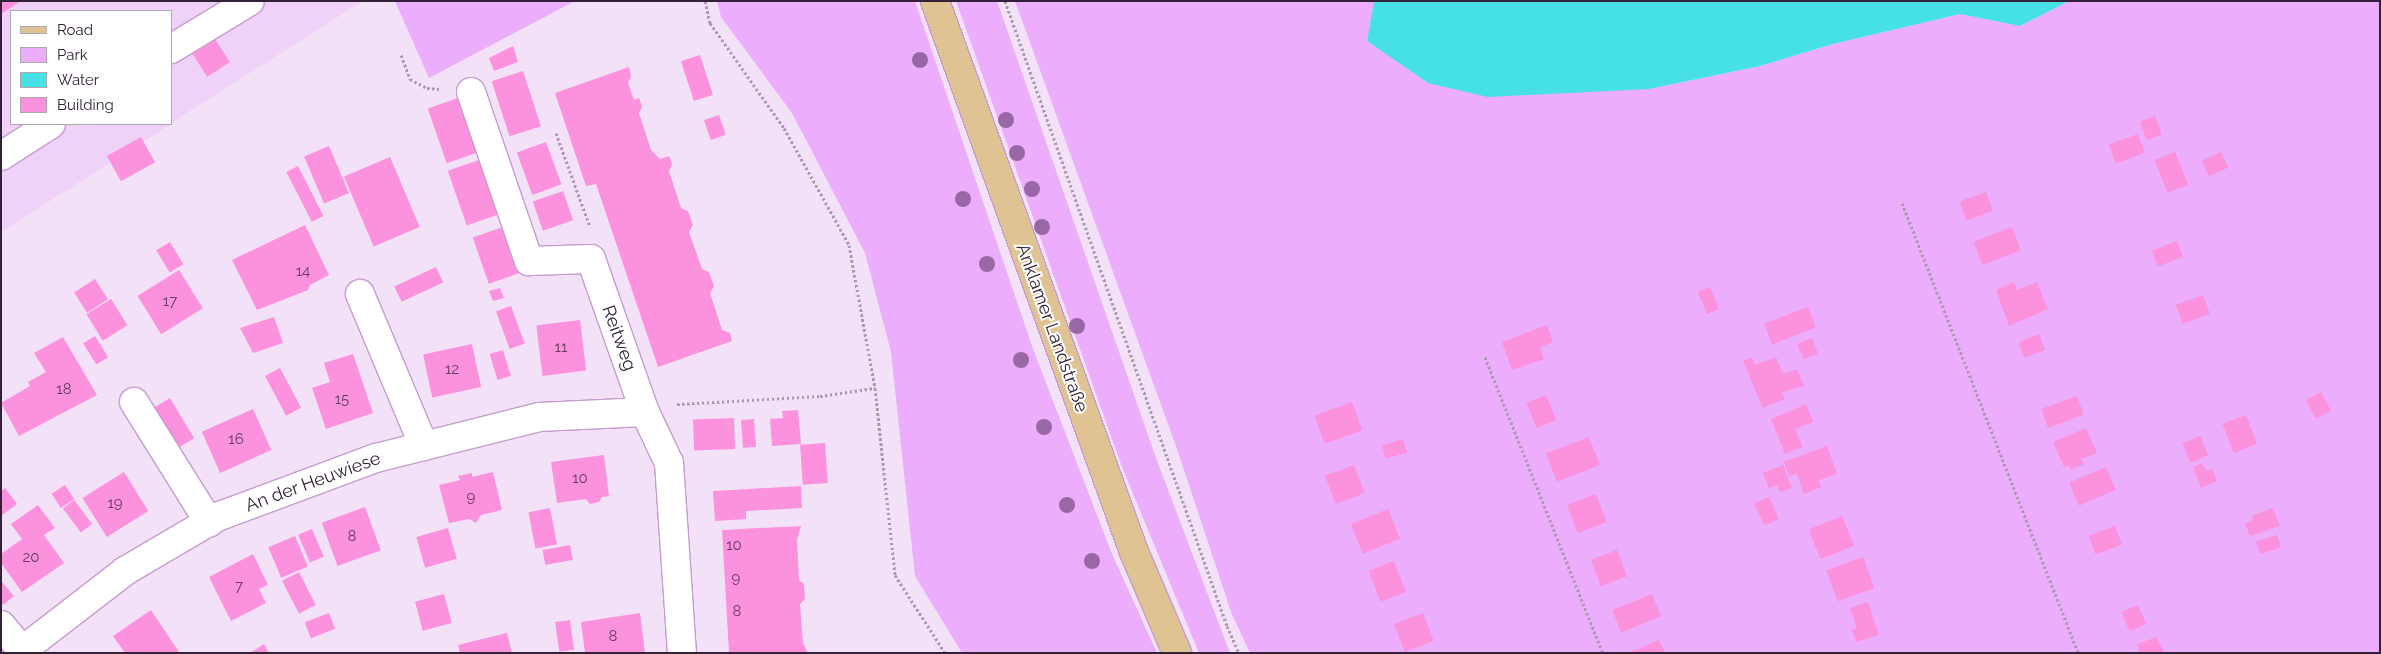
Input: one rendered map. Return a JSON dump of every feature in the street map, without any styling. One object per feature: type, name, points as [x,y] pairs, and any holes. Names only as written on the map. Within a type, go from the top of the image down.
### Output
[{"type":"main road","name":"Anklamer Landstraße","points":[[935,1],[1134,552],[1177,653]]},
{"type":"street","points":[[172,48],[250,1]]},
{"type":"street","points":[[471,92],[529,261],[591,259]]},
{"type":"street","points":[[1,156],[49,125]]},
{"type":"street","name":"Reitweg","points":[[591,259],[645,412],[669,463],[682,653]]},
{"type":"street","points":[[360,294],[424,446]]},
{"type":"street","points":[[134,402],[209,522]]},
{"type":"street","name":"An der Heuwiese","points":[[21,651],[125,571],[209,522],[376,458],[540,417],[645,412]]},
{"type":"street","points":[[1,624],[21,651]]},
{"type":"path","points":[[705,1],[710,23],[784,128],[849,245],[875,388],[895,574],[946,653]]},
{"type":"path","points":[[1005,1],[1223,616],[1239,653]]},
{"type":"path","points":[[401,55],[410,79],[428,88],[471,92]]},
{"type":"path","points":[[556,133],[593,236],[591,259]]},
{"type":"path","points":[[1902,203],[2078,653]]},
{"type":"path","points":[[1485,357],[1603,653]]},
{"type":"path","points":[[645,412],[689,400],[820,396],[875,388]]},
{"type":"shaded area","points":[[1,1],[363,1],[172,122],[172,10],[10,10],[10,125],[169,125],[1,232]]},
{"type":"green space","points":[[395,1],[575,1],[429,78]]},
{"type":"green space","points":[[717,1],[915,1],[1033,349],[1112,554],[1157,653],[962,653],[915,576],[891,352],[865,253],[792,113],[721,17]]},
{"type":"green space","points":[[956,1],[997,1],[1156,458],[1230,653],[1199,653],[1122,467]]},
{"type":"green space","points":[[1015,1],[1374,1],[1367,41],[1428,83],[1649,89],[1760,66],[1833,44],[1960,14],[2020,26],[2069,1],[2380,1],[2380,653],[1250,653],[1231,612],[1177,449]]},
{"type":"water","points":[[1374,1],[2069,1],[2020,26],[1960,14],[1833,44],[1760,66],[1649,89],[1488,97],[1428,83],[1367,41]]},
{"type":"building","points":[[1,1],[21,1],[1,14]]},
{"type":"building","points":[[213,36],[230,62],[207,77],[190,51]]},
{"type":"building","points":[[513,46],[518,62],[494,71],[489,58]]},
{"type":"building","points":[[700,55],[713,95],[694,101],[681,61]]},
{"type":"building","points":[[629,67],[631,76],[628,83],[634,100],[639,98],[642,107],[639,113],[651,150],[660,159],[669,156],[672,164],[669,171],[681,208],[688,211],[693,225],[689,232],[702,269],[709,272],[714,286],[710,293],[722,330],[730,333],[732,341],[658,367],[596,184],[586,186],[555,93]]},
{"type":"building","points":[[523,71],[541,126],[510,136],[492,81]]},
{"type":"building","points":[[458,98],[477,153],[447,163],[428,108]]},
{"type":"building","points":[[719,115],[726,135],[711,140],[704,120]]},
{"type":"building","points":[[2155,116],[2162,135],[2147,140],[2140,121]]},
{"type":"building","points":[[2138,134],[2145,153],[2116,163],[2109,145]]},
{"type":"building","points":[[141,137],[155,162],[121,181],[107,156]]},
{"type":"building","points":[[546,142],[561,184],[532,195],[517,153]]},
{"type":"building","points":[[329,146],[349,193],[324,203],[304,157]]},
{"type":"building","points":[[2175,152],[2188,184],[2168,193],[2155,160]]},
{"type":"building","points":[[2221,152],[2228,167],[2209,176],[2202,161]]},
{"type":"building","points":[[390,157],[420,227],[374,246],[344,177]]},
{"type":"building","points":[[479,160],[498,215],[467,226],[448,171]]},
{"type":"building","points":[[298,166],[323,216],[312,222],[286,172]]},
{"type":"building","points":[[563,191],[573,220],[543,231],[533,201]]},
{"type":"building","points":[[1986,192],[1993,211],[1967,220],[1960,202]]},
{"type":"building","points":[[305,225],[329,275],[310,285],[308,290],[257,310],[232,260]]},
{"type":"building","points":[[503,227],[519,273],[489,284],[473,237]]},
{"type":"building","points":[[2012,227],[2021,250],[1983,265],[1974,242]]},
{"type":"building","points":[[2177,241],[2183,257],[2158,267],[2152,251]]},
{"type":"building","points":[[170,242],[183,264],[170,273],[156,250]]},
{"type":"building","points":[[436,267],[443,282],[401,302],[394,286]]},
{"type":"building","points":[[179,270],[203,308],[161,334],[137,296]]},
{"type":"building","points":[[95,279],[108,299],[87,313],[74,293]]},
{"type":"building","points":[[2014,282],[2017,290],[2037,282],[2048,309],[2009,326],[1996,290]]},
{"type":"building","points":[[1710,287],[1719,309],[1707,314],[1698,292]]},
{"type":"building","points":[[500,288],[504,298],[493,301],[489,291]]},
{"type":"building","points":[[2203,295],[2210,314],[2183,324],[2176,305]]},
{"type":"building","points":[[111,299],[127,325],[103,341],[86,314]]},
{"type":"building","points":[[511,306],[525,344],[510,349],[496,311]]},
{"type":"building","points":[[1808,307],[1816,328],[1772,344],[1764,324]]},
{"type":"building","points":[[274,317],[283,343],[253,353],[240,328]]},
{"type":"building","points":[[580,320],[586,371],[543,376],[536,325]]},
{"type":"building","points":[[1547,325],[1553,342],[1540,347],[1544,359],[1512,370],[1502,342]]},
{"type":"building","points":[[2039,334],[2045,350],[2025,358],[2018,342]]},
{"type":"building","points":[[95,336],[108,357],[96,365],[83,343]]},
{"type":"building","points":[[63,337],[97,395],[19,436],[1,403],[30,386],[28,382],[46,372],[34,353]]},
{"type":"building","points":[[1812,338],[1818,354],[1803,360],[1797,344]]},
{"type":"building","points":[[472,344],[481,387],[432,397],[423,354]]},
{"type":"building","points":[[503,350],[511,376],[498,380],[490,354]]},
{"type":"building","points":[[353,354],[373,413],[326,429],[312,388],[330,382],[324,363]]},
{"type":"building","points":[[1752,357],[1755,365],[1776,357],[1783,374],[1797,369],[1804,386],[1782,392],[1785,399],[1763,408],[1743,361]]},
{"type":"building","points":[[280,368],[301,408],[286,416],[265,376]]},
{"type":"building","points":[[2321,392],[2331,411],[2316,419],[2306,400]]},
{"type":"building","points":[[1546,395],[1556,420],[1537,428],[1527,403]]},
{"type":"building","points":[[2077,396],[2084,415],[2048,428],[2041,409]]},
{"type":"building","points":[[170,398],[194,438],[179,448],[155,407]]},
{"type":"building","points":[[1352,402],[1362,430],[1325,444],[1314,416]]},
{"type":"building","points":[[1806,404],[1813,422],[1795,429],[1803,447],[1785,454],[1771,419]]},
{"type":"building","points":[[253,409],[271,450],[220,473],[202,432]]},
{"type":"building","points":[[798,410],[801,444],[772,446],[770,419],[783,418],[782,411]]},
{"type":"building","points":[[2246,415],[2257,444],[2234,453],[2223,424]]},
{"type":"building","points":[[734,418],[735,449],[694,450],[693,419]]},
{"type":"building","points":[[754,419],[756,447],[743,448],[741,420]]},
{"type":"building","points":[[2086,428],[2097,453],[2081,459],[2084,464],[2070,470],[2069,465],[2064,467],[2053,442]]},
{"type":"building","points":[[2200,436],[2208,455],[2191,463],[2183,443]]},
{"type":"building","points":[[1589,437],[1600,465],[1557,481],[1546,453]]},
{"type":"building","points":[[1403,439],[1407,452],[1386,459],[1382,445]]},
{"type":"building","points":[[825,443],[828,483],[803,485],[800,445]]},
{"type":"building","points":[[1827,446],[1837,474],[1819,480],[1821,487],[1804,494],[1797,474],[1789,476],[1784,462]]},
{"type":"building","points":[[604,455],[609,496],[602,497],[599,502],[590,504],[586,499],[557,503],[551,462]]},
{"type":"building","points":[[2202,463],[2206,471],[2212,468],[2217,481],[2201,488],[2193,467]]},
{"type":"building","points":[[1354,465],[1365,493],[1336,504],[1325,476]]},
{"type":"building","points":[[1783,465],[1792,488],[1780,492],[1777,485],[1769,488],[1763,473]]},
{"type":"building","points":[[2106,467],[2116,490],[2079,506],[2069,483]]},
{"type":"building","points":[[124,472],[148,511],[107,537],[82,498]]},
{"type":"building","points":[[493,472],[502,510],[481,515],[476,523],[469,519],[449,523],[439,485],[460,480],[458,476],[472,473],[472,477]]},
{"type":"building","points":[[65,485],[74,499],[61,508],[52,494]]},
{"type":"building","points":[[801,486],[802,508],[746,511],[746,519],[715,521],[713,491]]},
{"type":"building","points":[[5,488],[17,504],[1,516],[1,491]]},
{"type":"building","points":[[1596,494],[1607,522],[1578,533],[1567,505]]},
{"type":"building","points":[[1769,497],[1779,519],[1764,525],[1754,504]]},
{"type":"building","points":[[74,500],[92,524],[81,532],[63,508]]},
{"type":"building","points":[[38,505],[55,528],[44,535],[64,563],[22,592],[1,563],[1,554],[22,539],[11,524]]},
{"type":"building","points":[[365,507],[381,550],[338,566],[322,523]]},
{"type":"building","points":[[550,508],[557,544],[535,549],[528,512]]},
{"type":"building","points":[[2273,508],[2280,526],[2250,536],[2245,523],[2253,520],[2252,516]]},
{"type":"building","points":[[1388,509],[1400,539],[1363,554],[1351,524]]},
{"type":"building","points":[[1842,516],[1854,546],[1821,559],[1809,529]]},
{"type":"building","points":[[801,526],[797,540],[799,580],[804,584],[805,599],[800,604],[803,643],[808,653],[729,653],[722,530]]},
{"type":"building","points":[[2115,526],[2122,545],[2096,554],[2089,536]]},
{"type":"building","points":[[448,528],[457,559],[425,568],[416,537]]},
{"type":"building","points":[[312,529],[324,557],[310,562],[298,535]]},
{"type":"building","points":[[2277,535],[2281,547],[2260,554],[2256,542]]},
{"type":"building","points":[[295,536],[308,566],[281,578],[268,547]]},
{"type":"building","points":[[570,545],[573,560],[545,565],[543,550]]},
{"type":"building","points":[[1617,550],[1627,576],[1601,586],[1591,560]]},
{"type":"building","points":[[253,554],[268,585],[259,589],[266,603],[231,621],[209,577]]},
{"type":"building","points":[[1863,557],[1874,588],[1838,601],[1826,570]]},
{"type":"building","points":[[1394,561],[1406,592],[1381,601],[1369,571]]},
{"type":"building","points":[[299,572],[316,605],[299,614],[282,581]]},
{"type":"building","points":[[1,581],[14,596],[3,605],[1,603]]},
{"type":"building","points":[[444,594],[452,623],[423,631],[415,602]]},
{"type":"building","points":[[1652,594],[1661,616],[1621,632],[1612,610]]},
{"type":"building","points":[[1868,602],[1879,635],[1856,642],[1852,630],[1857,628],[1850,608]]},
{"type":"building","points":[[2138,605],[2146,624],[2130,631],[2121,612]]},
{"type":"building","points":[[151,610],[178,653],[125,653],[113,636]]},
{"type":"building","points":[[329,613],[335,629],[311,638],[305,622]]},
{"type":"building","points":[[640,613],[645,653],[585,653],[581,622]]},
{"type":"building","points":[[1423,613],[1434,641],[1405,652],[1394,624]]},
{"type":"building","points":[[570,620],[574,650],[559,652],[555,622]]},
{"type":"building","points":[[507,633],[512,653],[460,653],[458,645]]},
{"type":"building","points":[[2157,637],[2164,653],[2140,653],[2137,644]]},
{"type":"building","points":[[1659,640],[1665,653],[1628,653]]},
{"type":"building","points":[[264,644],[269,653],[250,653]]}]
